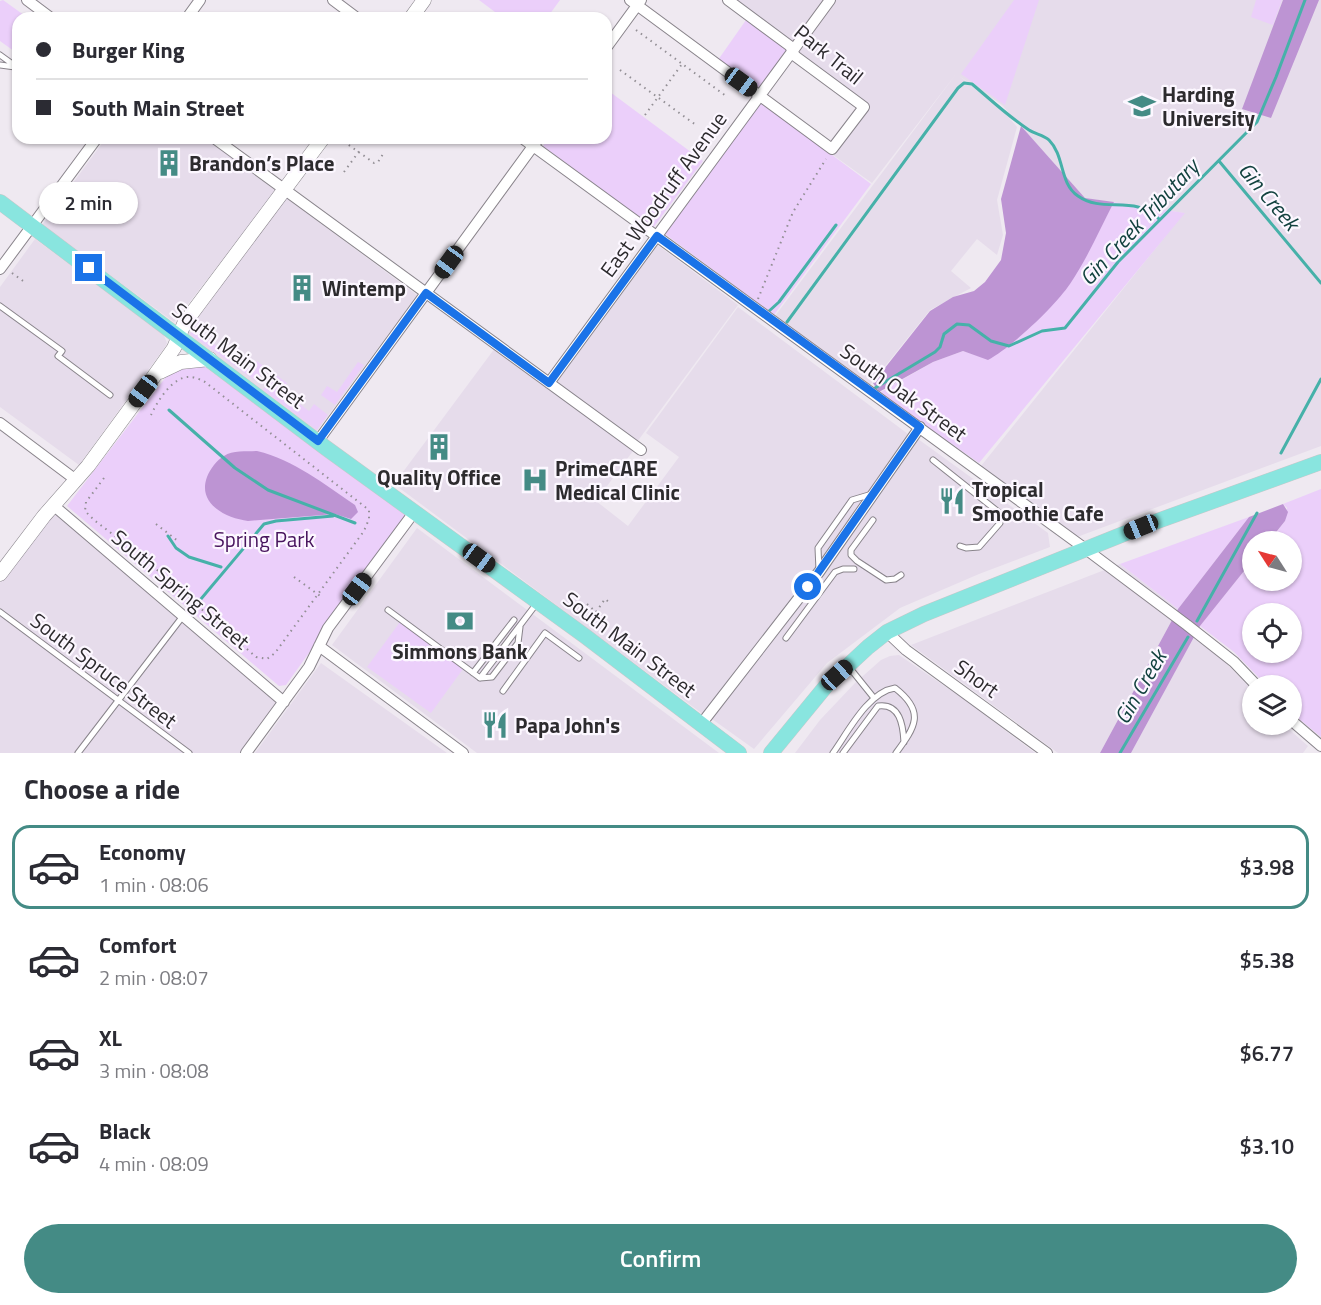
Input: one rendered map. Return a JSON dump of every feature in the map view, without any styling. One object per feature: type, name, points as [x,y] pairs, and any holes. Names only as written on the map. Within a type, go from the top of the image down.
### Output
[{"type":"main road","name":"South Main Street","points":[[0,202],[318,441],[702,723],[739,753]]},
{"type":"main road","points":[[771,753],[826,686],[887,632],[924,614],[1141,527],[1321,462]]},
{"type":"street","points":[[27,0],[43,12]]},
{"type":"street","points":[[333,0],[349,12]]},
{"type":"street","name":"Park Trail","points":[[728,0],[790,46],[795,56],[864,107],[832,148]]},
{"type":"street","name":"East Woodruff Avenue","points":[[549,383],[831,0]]},
{"type":"street","points":[[612,39],[636,2],[832,148]]},
{"type":"street","points":[[0,269],[93,144]]},
{"type":"street","points":[[222,144],[641,450]]},
{"type":"street","points":[[0,574],[53,505],[76,480],[152,379],[174,348],[184,324],[319,144]]},
{"type":"street","points":[[318,441],[535,144]]},
{"type":"street","name":"South Oak Street","points":[[539,144],[657,236],[1087,549],[1234,662],[1246,675]]},
{"type":"street","points":[[152,379],[162,371],[181,362],[210,359]]},
{"type":"street","points":[[0,423],[76,480]]},
{"type":"street","points":[[702,723],[819,572],[920,427]]},
{"type":"street","name":"South Spring Street","points":[[53,505],[284,702]]},
{"type":"street","points":[[246,753],[309,667],[328,628],[415,511]]},
{"type":"street","name":"Short","points":[[887,632],[906,650],[1047,753]]},
{"type":"street","points":[[320,646],[463,753]]},
{"type":"street","points":[[1302,730],[1321,746]]},
{"type":"lane","points":[[0,55],[12,64]]},
{"type":"lane","points":[[0,306],[62,351],[58,356],[110,395]]},
{"type":"lane","points":[[933,460],[1001,514],[1000,524],[979,547],[960,546]]},
{"type":"lane","points":[[873,520],[851,555],[886,580],[895,579],[901,575]]},
{"type":"lane","points":[[786,638],[830,578],[843,569],[854,568]]},
{"type":"lane","points":[[480,678],[538,602]]},
{"type":"lane","points":[[388,610],[480,678],[492,677],[518,643],[520,625]]},
{"type":"lane","name":"South Spruce Street","points":[[0,612],[189,753]]},
{"type":"lane","points":[[78,753],[183,616]]},
{"type":"lane","points":[[473,672],[513,620]]},
{"type":"lane","points":[[503,691],[545,633],[579,658]]},
{"type":"lane","points":[[848,666],[874,698]]},
{"type":"lane","points":[[833,753],[874,698],[886,690],[895,688],[908,699],[914,713],[915,724],[896,753]]},
{"type":"lane","points":[[843,753],[878,706],[884,705],[892,708],[900,715],[904,727],[904,742]]},
{"type":"path","points":[[636,30],[726,96]]},
{"type":"path","points":[[645,115],[683,64]]},
{"type":"path","points":[[621,70],[696,125]]},
{"type":"path","points":[[348,144],[374,163],[378,162],[383,154]]},
{"type":"path","points":[[755,307],[793,212],[832,148]]},
{"type":"path","points":[[344,171],[359,151]]},
{"type":"path","points":[[12,273],[26,283]]},
{"type":"path","points":[[104,478],[86,502],[85,511],[140,555],[256,657],[267,659],[275,653],[364,531],[369,519],[369,510],[205,382],[191,377],[181,378],[156,404],[151,416]]},
{"type":"path","points":[[394,480],[399,483]]},
{"type":"path","points":[[156,524],[178,541]]},
{"type":"path","points":[[294,577],[323,598]]},
{"type":"path","points":[[587,604],[596,612],[605,599],[610,603]]},
{"type":"shaded area","points":[[733,0],[1321,0],[1321,446],[1077,537],[981,466],[1184,213],[1085,198],[1002,105],[959,76],[999,106],[1017,127],[997,200],[1003,235],[997,255],[977,239],[951,271],[971,288],[930,310],[870,385],[775,316],[956,74],[872,183],[833,155],[869,107],[797,54]]},
{"type":"shaded area","points":[[1283,0],[1319,0],[1271,118],[1242,109]]},
{"type":"shaded area","points":[[1021,126],[1085,198],[1114,202],[1088,254],[1070,284],[1054,303],[1032,326],[998,354],[988,360],[963,351],[933,362],[879,392],[873,383],[930,311],[953,297],[974,291],[985,282],[1001,260],[1006,233],[1001,199]]},
{"type":"shaded area","points":[[102,144],[213,144],[276,191],[174,322],[42,225]]},
{"type":"shaded area","points":[[285,197],[417,295],[316,432],[184,334]]},
{"type":"shaded area","points":[[35,239],[163,333],[167,343],[79,465],[0,407],[0,287]]},
{"type":"shaded area","points":[[656,244],[738,305],[637,442],[555,381]]},
{"type":"shaded area","points":[[738,307],[908,434],[816,570],[767,630],[704,715],[394,484],[495,348],[633,451],[596,501],[628,526],[679,457],[646,433]]},
{"type":"shaded area","points":[[918,439],[1048,533],[1050,547],[900,608],[827,663],[754,749],[712,719],[822,574]]},
{"type":"shaded area","points":[[257,451],[284,460],[308,474],[355,505],[358,512],[351,519],[335,514],[248,521],[223,513],[210,502],[206,495],[205,487],[210,471],[219,460],[228,454]]},
{"type":"shaded area","points":[[1283,504],[1288,512],[1285,521],[1277,531],[1242,531],[1242,574],[1200,626],[1131,753],[1100,753],[1178,609],[1249,517]]},
{"type":"shaded area","points":[[53,511],[280,701],[241,753],[0,753],[0,583]]},
{"type":"shaded area","points":[[417,528],[719,753],[477,753],[332,645]]},
{"type":"shaded area","points":[[1120,564],[1178,609],[1100,753],[1058,753],[911,645]]},
{"type":"shaded area","points":[[1193,638],[1219,656],[1242,680],[1242,735],[1295,735],[1308,746],[1303,753],[1131,753]]},
{"type":"shaded area","points":[[899,655],[965,700],[1035,753],[795,753],[820,720],[855,683],[881,660]]},
{"type":"shaded area","points":[[321,663],[447,753],[255,753]]},
{"type":"green space","points":[[3,0],[20,12],[12,12],[12,50],[0,41],[0,1]]},
{"type":"green space","points":[[479,0],[560,0],[551,12],[495,12]]},
{"type":"green space","points":[[1014,0],[1039,0],[1005,105],[961,74]]},
{"type":"green space","points":[[1256,0],[1282,0],[1273,25],[1251,17]]},
{"type":"green space","points":[[746,20],[787,50],[758,89],[718,60]]},
{"type":"green space","points":[[612,93],[703,161],[653,228],[543,146],[544,144],[612,144]]},
{"type":"green space","points":[[761,102],[871,184],[774,315],[665,234]]},
{"type":"green space","points":[[1114,202],[1185,213],[979,463],[879,393],[933,362],[963,351],[988,359],[1069,285]]},
{"type":"green space","points":[[199,321],[205,325],[200,334],[250,370],[257,361],[266,368],[256,381],[190,334]]},
{"type":"green space","points":[[358,362],[364,365],[335,405],[321,395],[327,386],[337,392]]},
{"type":"green space","name":"Spring Park","points":[[184,366],[205,367],[407,516],[286,685],[279,686],[67,506],[169,373]]},
{"type":"green space","points":[[275,374],[287,383],[282,391],[309,411],[314,404],[328,415],[317,430],[263,390]]},
{"type":"green space","points":[[1321,489],[1321,737],[1302,721],[1302,675],[1256,675],[1245,663],[1302,663],[1302,603],[1242,603],[1242,660],[1200,626],[1242,574],[1242,591],[1302,591],[1302,531],[1277,531],[1285,521],[1287,508],[1283,504]]},
{"type":"green space","points":[[1249,517],[1178,609],[1120,564]]},
{"type":"green space","points":[[400,622],[463,669],[431,713],[367,667]]},
{"type":"waterway","name":"Gin Creek Tributary","points":[[875,388],[935,352],[940,347],[944,334],[957,324],[969,325],[991,341],[1009,346],[1042,331],[1065,328],[1118,262],[1257,122],[1305,0]]},
{"type":"waterway","points":[[787,322],[958,88],[964,83],[972,84],[1022,125],[1049,140],[1058,154],[1068,184],[1078,196],[1098,204],[1140,207],[1159,219]]},
{"type":"waterway","name":"Gin Creek","points":[[1219,161],[1321,283]]},
{"type":"waterway","points":[[768,312],[779,302],[836,225]]},
{"type":"waterway","name":"Gin Creek","points":[[1281,453],[1321,379]]},
{"type":"waterway","points":[[169,410],[235,468],[268,490],[355,523]]},
{"type":"waterway","name":"Gin Creek","points":[[1197,621],[1257,513]]},
{"type":"waterway","points":[[190,612],[264,524],[333,516]]},
{"type":"waterway","points":[[168,536],[176,548],[189,557],[221,567]]},
{"type":"waterway","name":"Gin Creek","points":[[1120,753],[1188,637]]},
{"type":"place","name":"Harding University","points":[[1142,106]]},
{"type":"place","name":"Brandon’s Place","points":[[169,163]]},
{"type":"place","name":"Wintemp","points":[[302,288]]},
{"type":"place","name":"Quality Office","points":[[439,447]]},
{"type":"place","name":"PrimeCARE Medical Clinic","points":[[535,480]]},
{"type":"place","name":"Tropical Smoothie Cafe","points":[[952,501]]},
{"type":"place","name":"Simmons Bank","points":[[460,621]]},
{"type":"place","name":"Papa John's","points":[[495,725]]},
{"type":"route","points":[[89,268],[318,441],[426,293],[549,383],[657,236],[920,427],[808,587]]}]
